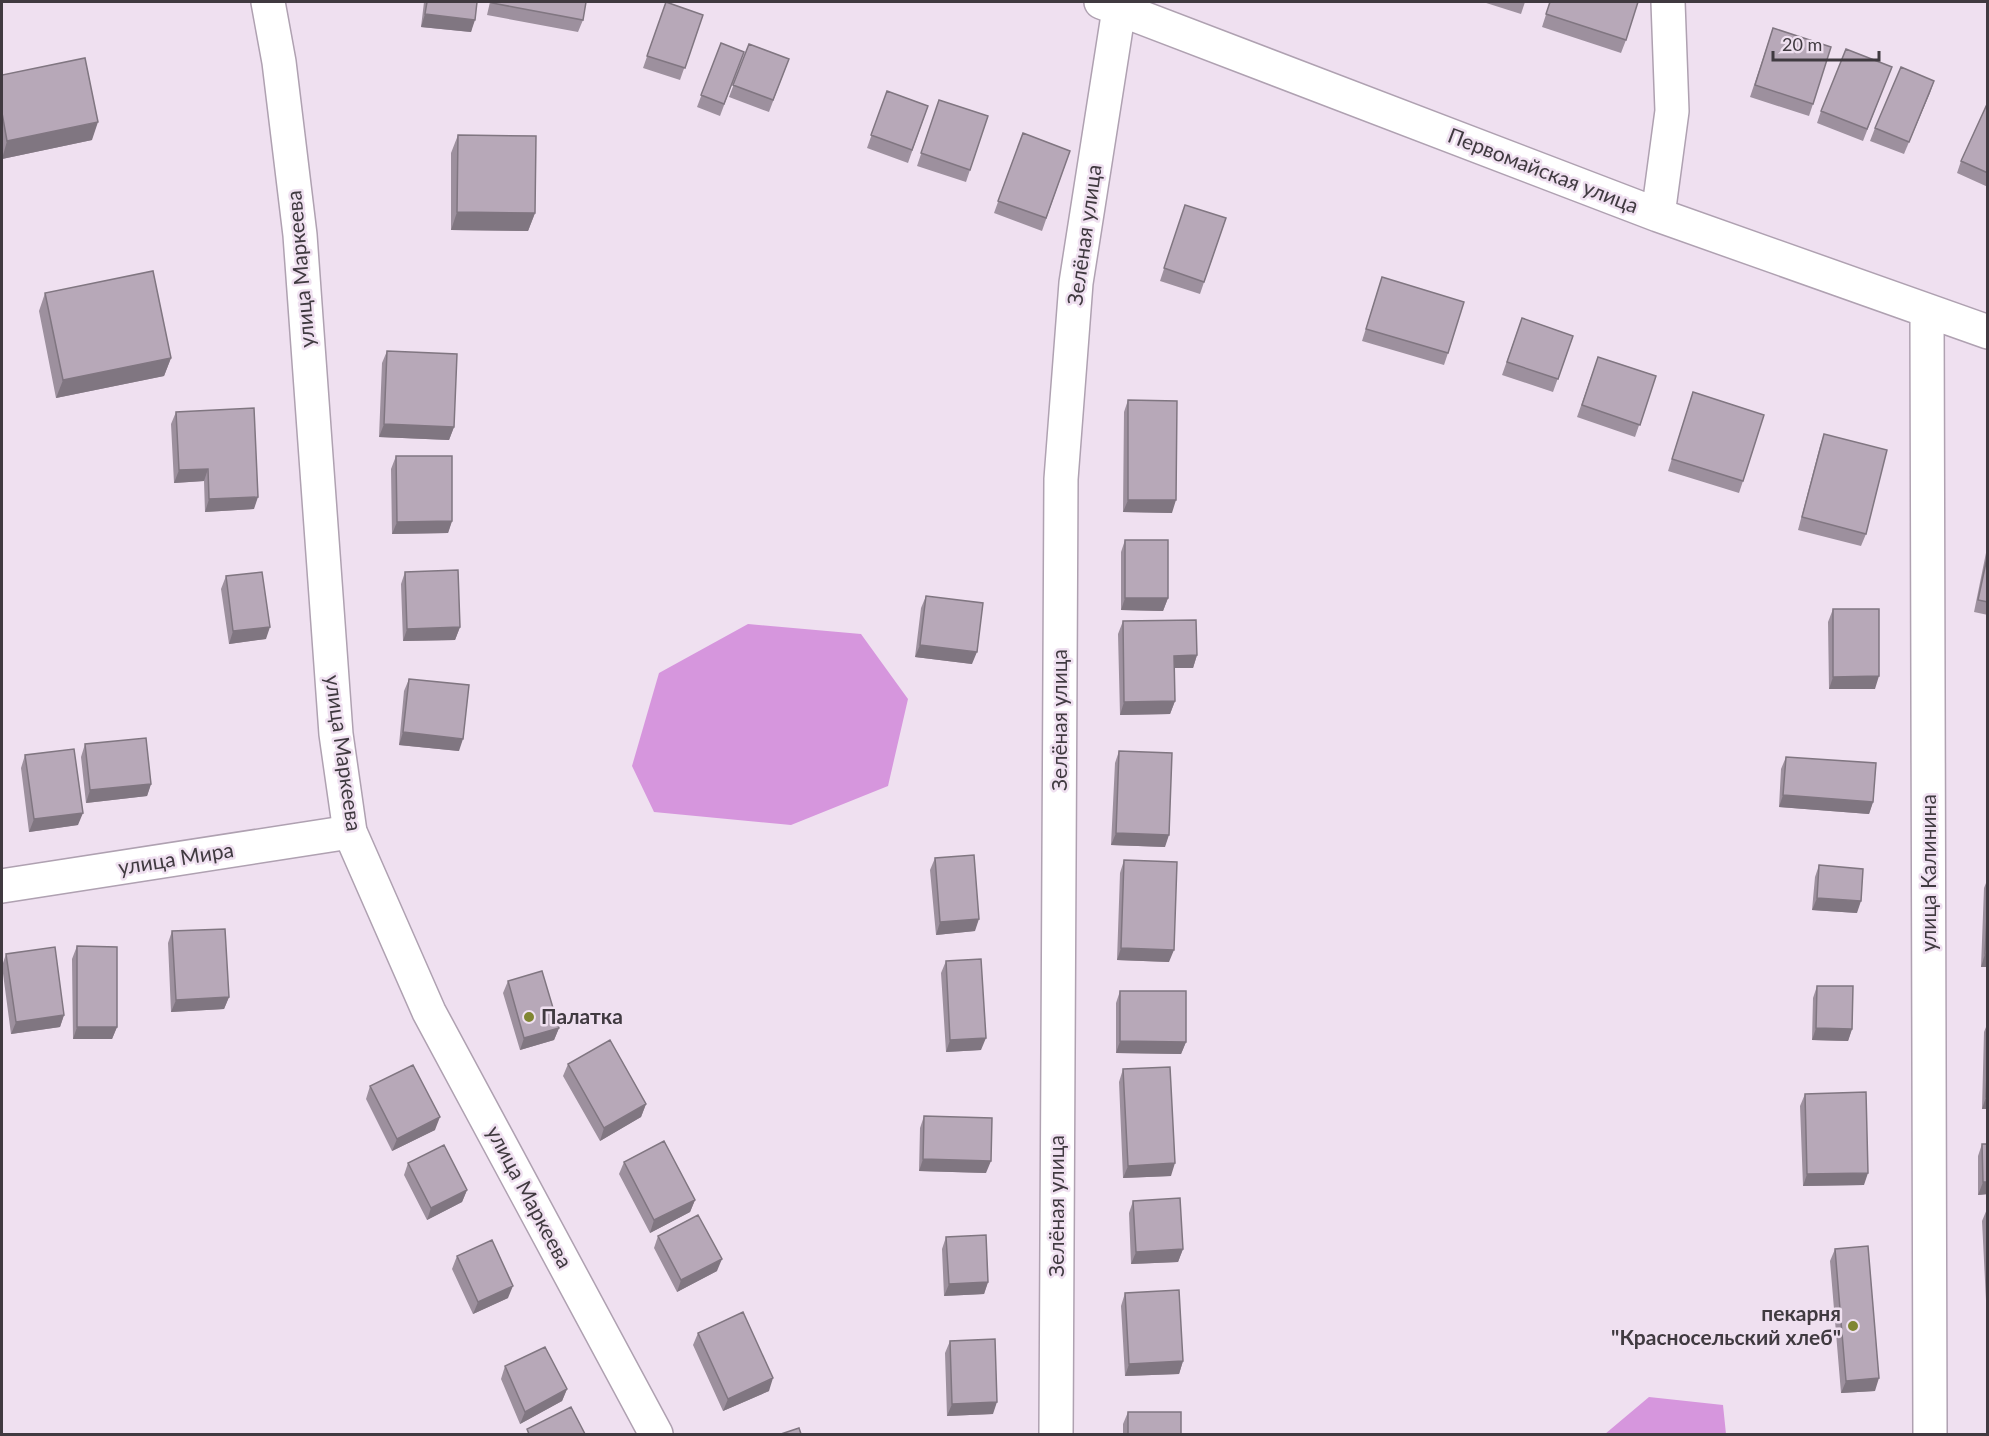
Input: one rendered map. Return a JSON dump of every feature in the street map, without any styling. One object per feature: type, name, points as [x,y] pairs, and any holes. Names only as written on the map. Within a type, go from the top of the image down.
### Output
[{"type":"street","name":"улица Маркеева","points":[[268,2],[279,62],[300,235],[336,734],[350,832],[429,1012],[656,1434]]},
{"type":"street","points":[[1658,214],[1672,111],[1668,2]]},
{"type":"street","name":"Первомайская улица","points":[[1110,5],[1658,214],[1988,332]]},
{"type":"street","name":"Зелёная улица","points":[[1056,1434],[1061,479],[1076,283],[1110,5]]},
{"type":"street","name":"улица Калинина","points":[[1927,311],[1930,1434]]},
{"type":"street","name":"улица Мира","points":[[2,885],[350,832]]},
{"type":"shaded area","points":[[748,624],[861,634],[908,699],[888,786],[791,825],[654,812],[632,766],[659,673]]},
{"type":"shaded area","points":[[1649,1397],[1723,1405],[1726,1434],[1605,1434]]},
{"type":"building","points":[[427,2],[477,2],[475,20],[425,14]]},
{"type":"building","points":[[492,2],[586,2],[583,20]]},
{"type":"building","points":[[666,2],[703,15],[685,68],[647,56]]},
{"type":"building","points":[[1550,2],[1638,2],[1626,40],[1546,14]]},
{"type":"building","points":[[1773,28],[1831,47],[1813,104],[1755,85]]},
{"type":"building","points":[[721,43],[744,52],[724,104],[701,95]]},
{"type":"building","points":[[749,44],[789,59],[773,100],[733,85]]},
{"type":"building","points":[[1846,49],[1892,67],[1867,129],[1821,111]]},
{"type":"building","points":[[85,58],[98,122],[7,141],[2,113],[2,75]]},
{"type":"building","points":[[1901,67],[1934,81],[1909,142],[1875,128]]},
{"type":"building","points":[[887,91],[928,106],[912,150],[871,135]]},
{"type":"building","points":[[939,100],[988,116],[970,170],[921,153]]},
{"type":"building","points":[[1988,102],[1988,173],[1961,161]]},
{"type":"building","points":[[1023,133],[1070,151],[1046,218],[998,201]]},
{"type":"building","points":[[458,135],[536,136],[535,213],[457,212]]},
{"type":"building","points":[[1185,205],[1226,218],[1204,282],[1164,268]]},
{"type":"building","points":[[153,271],[171,358],[63,380],[45,293]]},
{"type":"building","points":[[1382,277],[1464,302],[1448,353],[1366,329]]},
{"type":"building","points":[[1522,318],[1573,336],[1558,379],[1507,362]]},
{"type":"building","points":[[387,351],[457,354],[454,427],[384,424]]},
{"type":"building","points":[[1598,357],[1656,376],[1640,425],[1582,405]]},
{"type":"building","points":[[1693,392],[1764,415],[1743,481],[1672,459]]},
{"type":"building","points":[[1128,400],[1177,401],[1176,500],[1128,500]]},
{"type":"building","points":[[254,408],[258,497],[209,499],[208,469],[179,470],[176,412]]},
{"type":"building","points":[[1824,434],[1887,450],[1866,534],[1802,517]]},
{"type":"building","points":[[396,456],[452,456],[452,521],[397,522]]},
{"type":"building","points":[[1125,540],[1168,540],[1168,598],[1125,598]]},
{"type":"building","points":[[1988,553],[1988,602],[1978,600]]},
{"type":"building","points":[[458,570],[460,627],[407,629],[405,572]]},
{"type":"building","points":[[262,572],[270,627],[233,631],[226,576]]},
{"type":"building","points":[[926,596],[983,603],[977,652],[920,645]]},
{"type":"building","points":[[1833,609],[1879,609],[1879,676],[1833,677]]},
{"type":"building","points":[[1196,620],[1197,655],[1174,656],[1175,701],[1124,702],[1123,621]]},
{"type":"building","points":[[409,679],[469,685],[463,739],[403,732]]},
{"type":"building","points":[[146,738],[151,784],[90,790],[85,744]]},
{"type":"building","points":[[74,749],[83,813],[34,819],[25,755]]},
{"type":"building","points":[[1119,751],[1172,753],[1169,835],[1116,833]]},
{"type":"building","points":[[1786,757],[1876,763],[1873,802],[1783,795]]},
{"type":"building","points":[[974,855],[979,919],[940,922],[935,858]]},
{"type":"building","points":[[1124,860],[1177,862],[1174,950],[1121,948]]},
{"type":"building","points":[[1819,865],[1863,869],[1861,901],[1817,898]]},
{"type":"building","points":[[1988,899],[1988,955],[1985,954]]},
{"type":"building","points":[[225,929],[229,997],[176,1000],[172,931]]},
{"type":"building","points":[[77,946],[117,947],[117,1027],[77,1027]]},
{"type":"building","points":[[55,947],[64,1015],[16,1022],[6,954]]},
{"type":"building","points":[[981,959],[986,1038],[950,1040],[946,961]]},
{"type":"building","name":"Палатка","points":[[542,971],[559,1028],[524,1038],[508,981]]},
{"type":"building","points":[[1817,986],[1853,986],[1852,1029],[1816,1028]]},
{"type":"building","points":[[1120,991],[1186,991],[1186,1042],[1120,1041]]},
{"type":"building","points":[[610,1040],[646,1104],[604,1128],[568,1064]]},
{"type":"building","points":[[1988,1054],[1988,1097],[1986,1097]]},
{"type":"building","points":[[413,1065],[440,1117],[397,1139],[370,1086]]},
{"type":"building","points":[[1170,1067],[1175,1163],[1128,1166],[1123,1069]]},
{"type":"building","points":[[1866,1092],[1868,1173],[1807,1174],[1805,1094]]},
{"type":"building","points":[[924,1116],[992,1118],[991,1161],[923,1159]]},
{"type":"building","points":[[664,1141],[695,1200],[654,1220],[624,1162]]},
{"type":"building","points":[[1982,1144],[1988,1144],[1988,1182],[1983,1182]]},
{"type":"building","points":[[444,1145],[467,1190],[431,1208],[408,1163]]},
{"type":"building","points":[[1180,1198],[1183,1249],[1136,1252],[1133,1201]]},
{"type":"building","points":[[698,1215],[722,1259],[681,1280],[658,1236]]},
{"type":"building","points":[[986,1235],[988,1282],[949,1284],[946,1237]]},
{"type":"building","points":[[492,1240],[513,1286],[478,1302],[457,1256]]},
{"type":"building","name":"пекарня \"Красносельский хлеб\"","points":[[1868,1246],[1879,1378],[1846,1381],[1835,1249]]},
{"type":"building","points":[[1179,1290],[1183,1361],[1129,1364],[1125,1293]]},
{"type":"building","points":[[743,1312],[773,1378],[728,1399],[698,1333]]},
{"type":"building","points":[[995,1339],[997,1402],[952,1404],[950,1341]]},
{"type":"building","points":[[545,1347],[567,1389],[525,1412],[505,1366]]},
{"type":"building","points":[[571,1407],[585,1434],[529,1434],[527,1429]]},
{"type":"building","points":[[1128,1412],[1181,1412],[1181,1434],[1128,1434]]},
{"type":"building","points":[[799,1428],[801,1434],[781,1434]]},
{"type":"place","name":"Палатка","points":[[529,1017]]},
{"type":"place","name":"пекарня \"Красносельский хлеб\"","points":[[1853,1326]]}]
